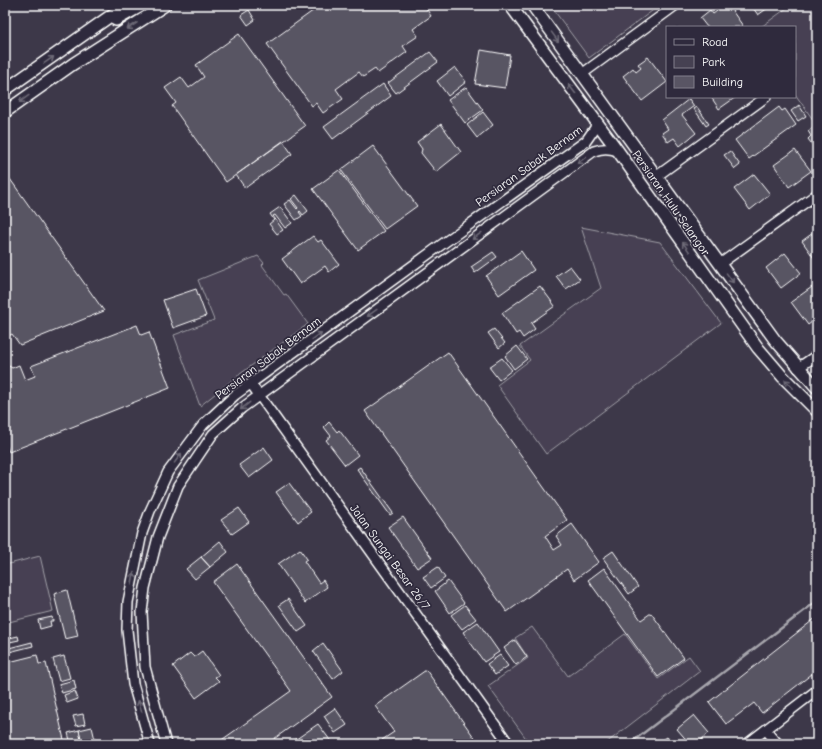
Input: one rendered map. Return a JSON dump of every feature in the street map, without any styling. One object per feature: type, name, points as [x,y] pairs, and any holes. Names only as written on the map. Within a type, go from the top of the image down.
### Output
[{"type":"main road","points":[[5,90],[126,5]]},
{"type":"main road","points":[[76,41],[142,5]]},
{"type":"main road","points":[[5,112],[73,64],[164,5]]},
{"type":"main road","name":"Persiaran Hulu Selangor","points":[[510,5],[618,150],[758,348],[782,376],[817,411]]},
{"type":"main road","name":"Persiaran Hulu Selangor","points":[[532,5],[775,340],[817,388]]},
{"type":"street","points":[[582,74],[676,5]]},
{"type":"street","points":[[657,176],[765,98]]},
{"type":"street","name":"Persiaran Sabak Bernam","points":[[150,744],[133,684],[126,630],[128,602],[142,533],[150,510],[168,472],[202,425],[235,395],[434,249],[586,141],[595,128],[596,120]]},
{"type":"street","name":"Persiaran Sabak Bernam","points":[[166,744],[145,667],[142,612],[145,588],[158,537],[178,486],[213,434],[259,395],[594,152],[602,148],[618,150]]},
{"type":"street","points":[[720,264],[817,194]]},
{"type":"street","points":[[798,368],[817,355]]},
{"type":"street","name":"Jalan Sungai Besar 26/7","points":[[251,384],[509,744]]},
{"type":"street","points":[[142,533],[158,537]]},
{"type":"street","points":[[747,744],[817,690]]},
{"type":"street","points":[[766,730],[778,744]]},
{"type":"shaded area","points":[[5,5],[817,5],[817,744],[5,744]]},
{"type":"green space","points":[[550,5],[660,5],[589,58]]},
{"type":"green space","points":[[791,5],[817,5],[816,124],[796,95],[796,26],[762,26]]},
{"type":"green space","points":[[581,227],[660,242],[721,323],[546,454],[497,385],[530,360],[520,346],[601,288]]},
{"type":"green space","points":[[258,256],[264,263],[262,265],[284,295],[286,294],[308,324],[236,377],[200,406],[174,335],[214,320],[198,280]]},
{"type":"green space","points":[[40,556],[53,611],[5,623],[5,565]]},
{"type":"green space","points":[[532,627],[568,676],[625,634],[658,679],[689,656],[700,671],[605,744],[530,744],[488,686],[528,658],[515,638]]},
{"type":"building","points":[[321,5],[424,5],[431,16],[413,29],[418,36],[403,46],[407,52],[378,73],[375,69],[363,77],[359,72],[336,89],[343,99],[323,113],[316,103],[312,106],[267,44]]},
{"type":"building","points":[[719,5],[728,5],[743,26],[706,26],[700,18],[710,10],[713,14],[717,11],[715,8]]},
{"type":"building","points":[[751,5],[772,5],[758,15]]},
{"type":"building","points":[[249,10],[255,20],[248,25],[241,15]]},
{"type":"building","points":[[239,34],[305,126],[226,182],[172,106],[176,103],[165,88],[181,77],[189,88],[204,77],[196,65]]},
{"type":"building","points":[[481,50],[510,55],[505,88],[475,84]]},
{"type":"building","points":[[430,52],[438,62],[396,93],[388,83]]},
{"type":"building","points":[[648,57],[666,81],[666,83],[642,101],[623,76],[633,68],[636,72],[641,68],[638,64]]},
{"type":"building","points":[[455,67],[466,82],[448,96],[437,81]]},
{"type":"building","points":[[383,84],[391,96],[333,139],[324,127]]},
{"type":"building","points":[[466,87],[483,110],[465,123],[448,100]]},
{"type":"building","points":[[712,98],[735,98],[719,109]]},
{"type":"building","points":[[689,99],[694,106],[682,115],[696,133],[680,146],[674,138],[668,142],[662,133],[668,129],[662,120]]},
{"type":"building","points":[[799,105],[806,116],[798,121],[791,111]]},
{"type":"building","points":[[697,107],[709,124],[706,126],[694,109]]},
{"type":"building","points":[[779,107],[782,111],[785,109],[796,125],[749,159],[735,140]]},
{"type":"building","points":[[483,112],[493,125],[477,138],[467,125]]},
{"type":"building","points":[[441,124],[461,152],[436,172],[421,153],[422,149],[417,142]]},
{"type":"building","points":[[813,127],[817,133],[817,151],[808,139],[811,136],[808,131]]},
{"type":"building","points":[[283,141],[292,154],[245,188],[236,175]]},
{"type":"building","points":[[373,146],[417,206],[385,229],[341,170]]},
{"type":"building","points":[[795,150],[811,171],[789,187],[774,165]]},
{"type":"building","points":[[730,151],[740,165],[735,169],[724,155]]},
{"type":"building","points":[[339,170],[384,231],[358,250],[313,189]]},
{"type":"building","points":[[754,174],[770,194],[750,210],[734,189]]},
{"type":"building","points":[[10,179],[104,311],[20,345],[12,334],[5,338],[5,182]]},
{"type":"building","points":[[296,195],[308,211],[303,215],[300,211],[299,212],[302,216],[296,220],[284,204],[290,200],[297,209],[298,208],[291,199]]},
{"type":"building","points":[[280,207],[292,223],[285,228],[275,215],[273,216],[283,230],[277,234],[269,224],[274,220],[270,214]]},
{"type":"building","points":[[817,230],[817,261],[816,261],[802,241]]},
{"type":"building","points":[[313,236],[318,242],[321,240],[339,264],[329,272],[325,266],[300,284],[282,259]]},
{"type":"building","points":[[521,251],[534,270],[499,295],[486,276]]},
{"type":"building","points":[[493,252],[497,257],[475,273],[471,267]]},
{"type":"building","points":[[785,253],[801,273],[781,288],[766,268]]},
{"type":"building","points":[[570,266],[580,279],[566,289],[556,276]]},
{"type":"building","points":[[540,286],[555,306],[531,323],[535,329],[523,338],[519,332],[516,334],[502,313]]},
{"type":"building","points":[[812,287],[817,293],[817,318],[808,325],[791,302]]},
{"type":"building","points":[[196,289],[206,316],[173,328],[163,300]]},
{"type":"building","points":[[137,325],[141,335],[149,332],[170,388],[9,452],[5,442],[5,374],[8,373],[5,367],[9,366],[12,368],[19,365],[25,380],[35,376],[31,366]]},
{"type":"building","points":[[494,329],[505,343],[499,348],[488,333]]},
{"type":"building","points":[[517,346],[527,359],[514,369],[505,356]]},
{"type":"building","points":[[448,352],[567,520],[545,536],[554,550],[562,545],[556,536],[572,524],[599,562],[574,580],[567,569],[507,612],[365,411]]},
{"type":"building","points":[[502,358],[512,370],[499,380],[489,367]]},
{"type":"building","points":[[329,422],[337,432],[339,430],[358,455],[345,465],[326,440],[331,436],[324,427]]},
{"type":"building","points":[[264,447],[273,460],[249,478],[239,465]]},
{"type":"building","points":[[360,467],[393,513],[390,515],[357,469]]},
{"type":"building","points":[[289,483],[311,512],[298,522],[276,492]]},
{"type":"building","points":[[239,508],[249,522],[232,534],[221,520]]},
{"type":"building","points":[[403,517],[432,558],[417,568],[388,527]]},
{"type":"building","points":[[220,541],[228,552],[210,567],[201,557]]},
{"type":"building","points":[[300,549],[307,559],[304,561],[319,583],[323,580],[327,587],[305,603],[278,564]]},
{"type":"building","points":[[613,551],[638,587],[629,594],[603,558]]},
{"type":"building","points":[[201,557],[210,567],[195,579],[186,569]]},
{"type":"building","points":[[237,564],[332,697],[267,744],[216,744],[291,691],[213,582]]},
{"type":"building","points":[[438,567],[445,578],[431,588],[423,577]]},
{"type":"building","points":[[604,568],[641,620],[651,613],[684,658],[658,677],[588,580]]},
{"type":"building","points":[[448,581],[464,603],[450,613],[435,591]]},
{"type":"building","points":[[67,590],[78,636],[65,639],[54,594]]},
{"type":"building","points":[[288,599],[307,626],[298,632],[279,605]]},
{"type":"building","points":[[465,605],[476,619],[462,629],[451,615]]},
{"type":"building","points":[[52,617],[53,621],[50,621],[51,626],[40,629],[38,620]]},
{"type":"building","points":[[817,617],[817,670],[762,713],[754,703],[726,724],[709,702]]},
{"type":"building","points":[[478,622],[499,652],[484,662],[463,632]]},
{"type":"building","points":[[18,636],[19,640],[5,643],[5,639]]},
{"type":"building","points":[[515,640],[527,657],[516,665],[504,648]]},
{"type":"building","points":[[32,642],[33,646],[5,653],[5,649]]},
{"type":"building","points":[[323,643],[343,671],[333,679],[313,651]]},
{"type":"building","points":[[202,651],[219,675],[215,677],[219,681],[196,698],[173,666],[190,653],[194,657]]},
{"type":"building","points":[[37,655],[39,664],[46,663],[65,744],[5,744],[5,663]]},
{"type":"building","points":[[500,655],[508,666],[495,675],[487,664]]},
{"type":"building","points":[[64,656],[70,678],[59,681],[53,659]]},
{"type":"building","points":[[426,670],[479,744],[385,744],[382,740],[394,732],[375,706]]},
{"type":"building","points":[[74,680],[76,689],[62,693],[59,684]]},
{"type":"building","points":[[75,691],[78,699],[67,703],[64,695]]},
{"type":"building","points":[[335,708],[347,725],[335,733],[324,716]]},
{"type":"building","points":[[83,714],[85,724],[76,726],[73,716]]},
{"type":"building","points":[[694,715],[709,733],[696,744],[690,744],[677,729]]},
{"type":"building","points":[[318,724],[333,744],[294,744],[292,742]]},
{"type":"building","points":[[92,727],[96,744],[82,744],[79,730]]},
{"type":"building","points":[[79,730],[82,744],[71,744],[68,733]]},
{"type":"building","points":[[667,737],[672,744],[657,744]]},
{"type":"waterway","points":[[629,744],[817,601]]}]
